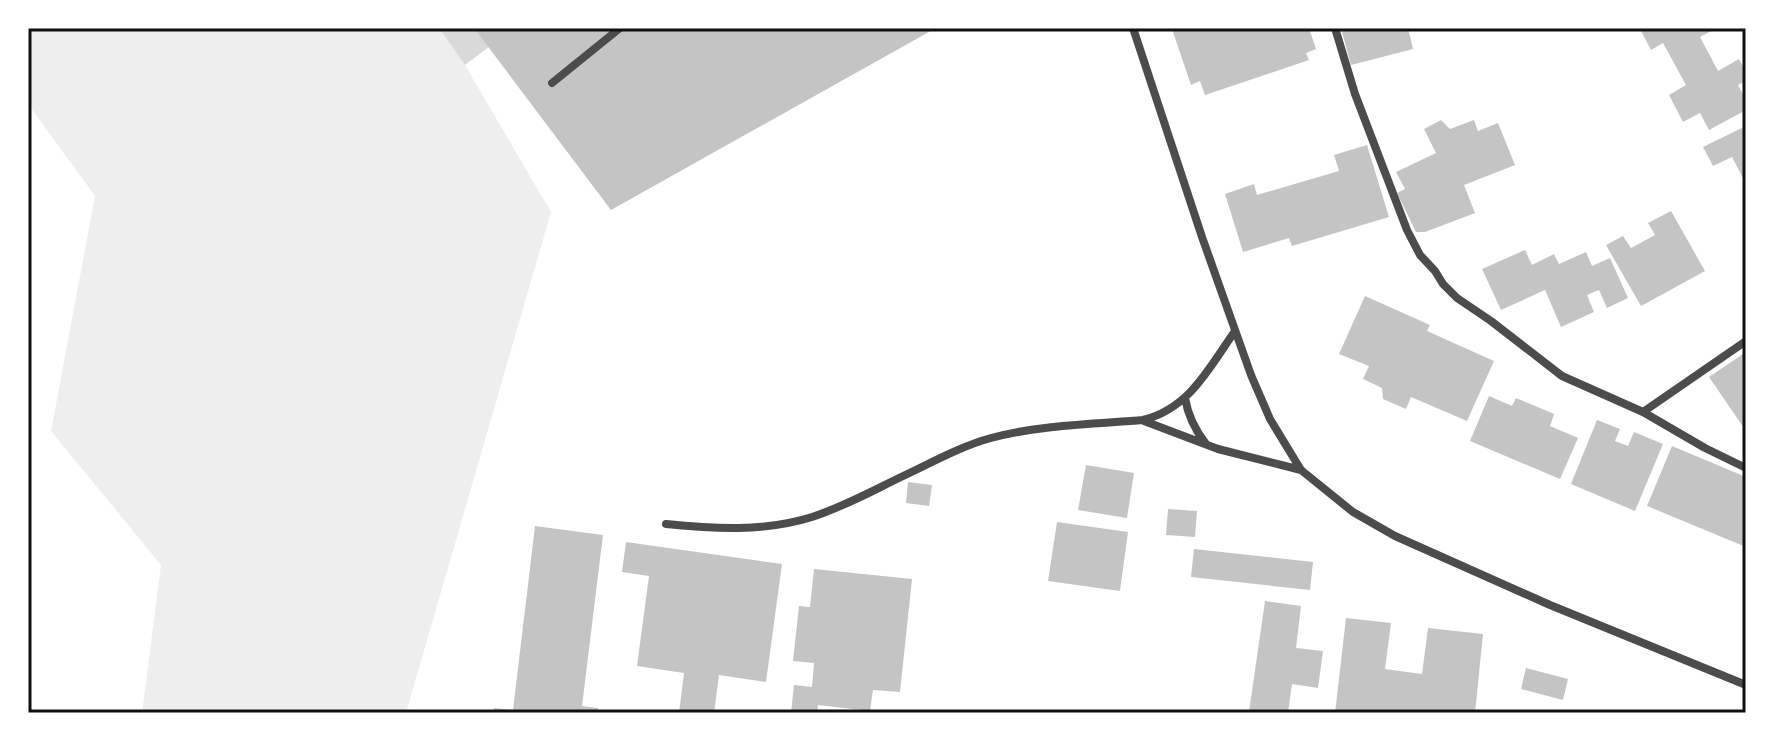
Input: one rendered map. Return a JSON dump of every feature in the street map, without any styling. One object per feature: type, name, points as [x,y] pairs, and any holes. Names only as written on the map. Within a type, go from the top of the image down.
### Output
[{"type":"street","points":[[552,83],[620,28]]},
{"type":"street","points":[[1133,28],[1251,375],[1270,419],[1301,470],[1353,512],[1395,536],[1550,605],[1746,685]]},
{"type":"street","points":[[1335,28],[1355,94],[1407,230],[1420,255],[1457,298],[1555,371],[1643,412],[1746,468]]},
{"type":"street","points":[[666,524],[747,529],[808,518],[830,511],[989,438],[1046,428],[1157,417],[1194,389],[1235,331]]},
{"type":"street","points":[[1643,412],[1746,341]]},
{"type":"street","points":[[1185,398],[1191,420],[1206,444]]},
{"type":"street","points":[[1143,420],[1206,444],[1301,470]]},
{"type":"shaded area","points":[[28,28],[439,28],[465,65],[551,212],[406,713],[142,713],[161,565],[51,431],[95,196],[28,104]]},
{"type":"shaded area","points":[[439,28],[514,28],[465,65]]},
{"type":"building","points":[[474,28],[936,28],[611,210]]},
{"type":"building","points":[[1174,28],[1309,28],[1316,49],[1306,53],[1309,60],[1205,95],[1200,81],[1191,85]]},
{"type":"building","points":[[1341,28],[1408,28],[1413,49],[1351,65]]},
{"type":"building","points":[[1642,28],[1717,28],[1700,37],[1718,71],[1739,59],[1746,72],[1746,81],[1738,85],[1746,100],[1746,110],[1709,130],[1700,113],[1683,122],[1669,95],[1686,85],[1663,43],[1651,50]]},
{"type":"building","points":[[1441,120],[1450,129],[1474,120],[1478,131],[1498,123],[1515,165],[1464,185],[1475,213],[1425,232],[1416,232],[1397,193],[1405,189],[1396,172],[1436,153],[1424,129]]},
{"type":"building","points":[[1746,126],[1746,184],[1732,157],[1713,166],[1703,147]]},
{"type":"building","points":[[1367,145],[1389,217],[1292,246],[1289,238],[1243,252],[1225,194],[1254,184],[1257,195],[1339,171],[1334,155]]},
{"type":"building","points":[[1671,211],[1705,271],[1641,306],[1606,245],[1623,236],[1631,248],[1655,235],[1648,223]]},
{"type":"building","points":[[1525,250],[1532,265],[1554,254],[1559,264],[1586,252],[1592,266],[1610,258],[1628,298],[1607,308],[1599,290],[1587,295],[1594,312],[1561,327],[1545,290],[1501,310],[1482,269]]},
{"type":"building","points":[[1365,296],[1430,325],[1427,331],[1494,361],[1467,421],[1411,397],[1406,409],[1383,399],[1382,388],[1363,379],[1369,366],[1339,354]]},
{"type":"building","points":[[1746,352],[1746,431],[1709,377]]},
{"type":"building","points":[[1489,396],[1512,406],[1516,398],[1554,414],[1550,426],[1578,438],[1560,479],[1470,441]]},
{"type":"building","points":[[1597,420],[1620,429],[1615,441],[1628,446],[1634,432],[1663,444],[1635,511],[1571,484]]},
{"type":"building","points":[[1672,446],[1746,477],[1746,547],[1647,506]]},
{"type":"building","points":[[1086,465],[1134,473],[1127,518],[1078,510]]},
{"type":"building","points":[[908,482],[932,485],[929,506],[906,503]]},
{"type":"building","points":[[1168,509],[1197,511],[1195,537],[1166,535]]},
{"type":"building","points":[[1057,522],[1128,532],[1120,591],[1048,581]]},
{"type":"building","points":[[535,526],[603,535],[582,706],[598,708],[598,713],[493,713],[494,708],[513,710]]},
{"type":"building","points":[[626,542],[782,564],[766,682],[719,675],[714,713],[679,713],[684,673],[637,666],[649,576],[622,572]]},
{"type":"building","points":[[1194,549],[1313,562],[1310,590],[1191,577]]},
{"type":"building","points":[[814,569],[912,579],[900,692],[873,690],[870,711],[818,705],[817,713],[791,713],[794,685],[812,687],[814,663],[793,661],[799,606],[810,607]]},
{"type":"building","points":[[1265,601],[1301,606],[1296,648],[1323,651],[1318,688],[1292,684],[1288,713],[1249,712]]},
{"type":"building","points":[[1346,618],[1391,623],[1385,669],[1422,674],[1428,628],[1483,634],[1475,713],[1335,713]]},
{"type":"building","points":[[1526,668],[1568,679],[1563,700],[1521,689]]}]
